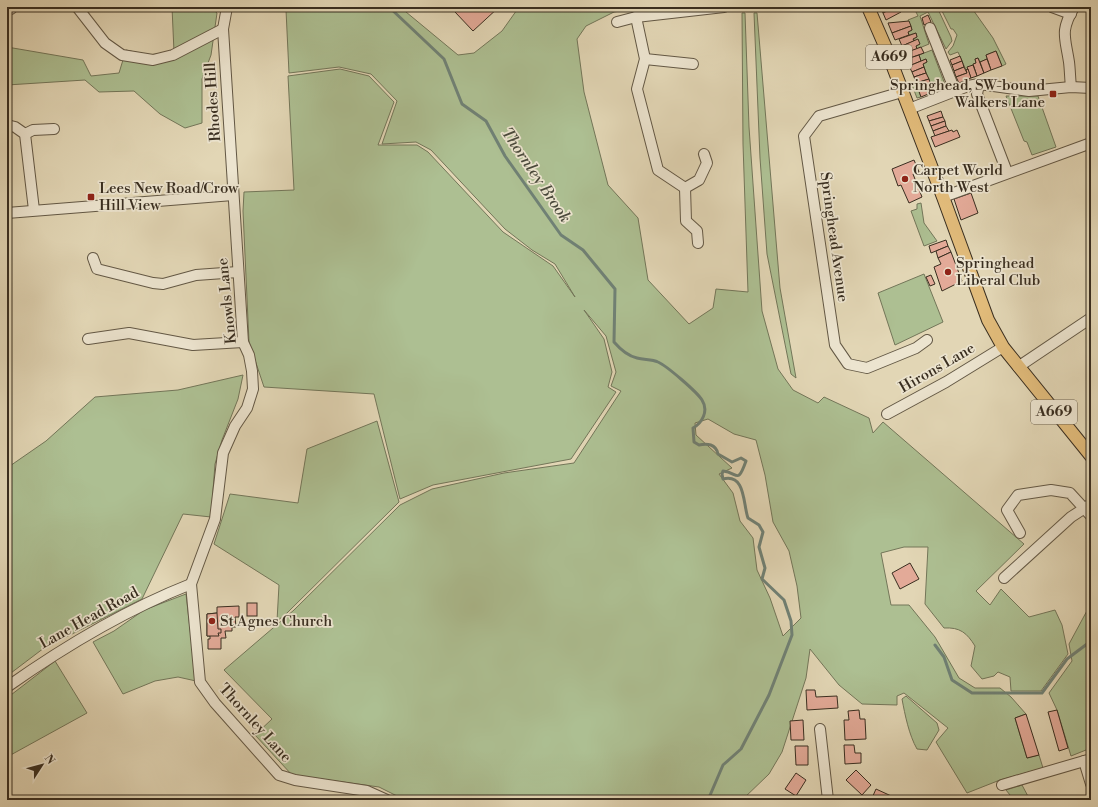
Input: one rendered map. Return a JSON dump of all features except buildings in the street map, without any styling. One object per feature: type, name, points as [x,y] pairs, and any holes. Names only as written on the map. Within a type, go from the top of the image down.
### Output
[{"type":"main road","name":"A669","points":[[868,7],[943,197],[988,320],[1002,347],[1091,456]]},
{"type":"street","points":[[77,7],[105,43],[122,54],[153,60],[173,55],[223,29]]},
{"type":"street","name":"Rhodes Hill","points":[[227,7],[223,29],[233,195]]},
{"type":"street","points":[[617,22],[636,17],[724,7]]},
{"type":"street","points":[[1052,7],[1072,10],[1064,37],[1069,61],[1071,87]]},
{"type":"street","points":[[636,17],[644,60],[637,89],[658,170],[685,188]]},
{"type":"street","points":[[930,28],[955,91]]},
{"type":"street","points":[[644,60],[693,64]]},
{"type":"street","points":[[979,84],[977,94],[1007,172]]},
{"type":"street","points":[[909,109],[955,91],[979,84],[1029,91],[1071,87],[1091,88]]},
{"type":"street","name":"Springhead Avenue","points":[[902,92],[819,116],[804,136],[835,345],[848,364],[867,368],[916,348],[927,340]]},
{"type":"street","points":[[7,125],[15,127],[25,134],[34,210]]},
{"type":"street","points":[[25,134],[33,130],[54,129]]},
{"type":"street","points":[[943,197],[1007,172],[1091,143]]},
{"type":"street","points":[[685,188],[699,180],[707,163],[704,154]]},
{"type":"street","points":[[685,188],[686,221],[697,231],[698,243]]},
{"type":"street","points":[[7,213],[233,195]]},
{"type":"street","name":"Knowls Lane","points":[[191,584],[218,508],[220,470],[223,453],[235,426],[247,408],[253,389],[249,354],[243,342],[233,195]]},
{"type":"street","points":[[93,258],[97,268],[152,283],[163,284],[196,275],[238,272]]},
{"type":"street","points":[[1018,367],[1091,318]]},
{"type":"street","points":[[88,340],[129,333],[192,346],[243,342]]},
{"type":"street","name":"Hirons Lane","points":[[887,414],[946,382],[1002,347]]},
{"type":"street","points":[[1020,533],[1007,510],[1018,495],[1051,490],[1070,493],[1087,506],[1091,516]]},
{"type":"street","points":[[1004,578],[1087,506]]},
{"type":"street","name":"Lane Head Road","points":[[7,687],[51,655],[110,621],[144,604],[191,584]]},
{"type":"street","name":"Thornley Lane","points":[[191,584],[200,682],[215,702],[279,775],[295,780],[367,791],[387,800]]},
{"type":"street","points":[[820,729],[828,800]]},
{"type":"street","points":[[1002,785],[1088,760],[1091,784]]},
{"type":"green space","points":[[172,7],[210,7],[217,13],[211,55],[202,79],[202,123],[185,128],[160,114],[134,91],[99,92],[85,80],[7,85],[7,47],[83,60],[91,76],[119,73],[126,50],[148,55],[174,52]]},
{"type":"green space","points":[[289,7],[400,7],[458,55],[474,53],[502,31],[519,7],[644,7],[614,12],[586,26],[577,39],[584,92],[608,185],[638,218],[648,280],[689,324],[713,308],[716,289],[748,292],[743,144],[742,13],[745,13],[749,127],[762,311],[778,369],[793,390],[818,403],[824,397],[869,418],[873,433],[883,422],[1024,544],[976,591],[990,605],[1001,589],[1029,617],[1055,610],[1062,625],[1068,654],[1041,691],[1011,691],[1010,677],[998,672],[994,676],[982,679],[971,666],[975,646],[972,641],[966,634],[959,630],[944,628],[925,604],[928,547],[904,547],[881,553],[891,605],[909,605],[935,637],[959,678],[975,688],[1000,688],[1011,697],[1026,714],[1015,718],[1027,758],[1039,755],[1043,768],[1000,780],[967,793],[936,742],[948,728],[904,693],[897,696],[897,705],[862,704],[839,685],[810,649],[806,678],[782,752],[769,774],[742,800],[405,800],[379,787],[292,775],[255,735],[272,719],[224,670],[294,610],[400,505],[432,489],[504,473],[574,463],[621,391],[611,386],[616,372],[606,336],[584,310],[604,339],[612,372],[608,387],[616,392],[571,459],[433,485],[400,499],[374,394],[264,387],[249,342],[243,211],[244,192],[294,190],[288,76],[340,69],[369,76],[394,102],[378,145],[417,145],[428,152],[503,232],[553,266],[575,297],[555,264],[532,250],[505,229],[431,150],[416,142],[382,144],[397,101],[371,74],[339,67],[289,73],[286,10]],"holes":[[[708,419],[734,434],[756,440],[765,475],[773,522],[789,551],[797,586],[801,618],[783,636],[770,598],[757,570],[753,538],[740,521],[733,493],[719,474],[732,468],[696,435],[695,423]]]},
{"type":"green space","points":[[907,7],[937,7],[952,41],[946,49],[928,12],[920,16],[929,44],[917,49],[916,46],[920,44],[913,39],[917,37],[916,33],[909,35],[908,32],[912,30],[908,20],[918,16],[914,8],[909,10]]},
{"type":"green space","points":[[940,7],[971,7],[993,38],[1006,64],[1002,66],[996,51],[986,55],[987,59],[980,62],[978,58],[975,59],[976,63],[966,70],[958,52],[950,55],[948,52],[953,46],[957,35],[953,29],[951,29]]},
{"type":"green space","points":[[754,13],[757,13],[780,288],[796,378],[791,374],[767,254],[760,158]]},
{"type":"green space","points":[[932,50],[946,87],[933,92],[932,88],[934,87],[933,85],[931,86],[923,64],[927,62],[926,59],[921,61],[919,55]]},
{"type":"green space","points":[[916,83],[921,97],[917,98],[912,85]]},
{"type":"green space","points":[[1006,96],[1038,96],[1056,147],[1032,155],[1027,142],[1024,141]]},
{"type":"green space","points":[[921,203],[924,223],[937,241],[924,246],[911,211],[917,209],[917,204]]},
{"type":"green space","points":[[924,274],[943,322],[895,345],[878,293]]},
{"type":"green space","points":[[243,375],[238,399],[222,440],[215,464],[211,517],[183,514],[142,599],[44,648],[7,676],[7,468],[46,441],[95,397],[178,390]]},
{"type":"green space","points":[[377,421],[399,502],[287,613],[277,621],[279,585],[214,544],[230,494],[298,503],[307,449]]},
{"type":"green space","points":[[186,594],[196,681],[178,677],[155,681],[123,694],[93,642],[114,631],[144,610]]},
{"type":"green space","points":[[1091,606],[1091,748],[1071,756],[1057,710],[1049,693],[1072,661],[1069,644],[1089,607]]},
{"type":"green space","points":[[55,661],[87,713],[7,757],[7,698]]},
{"type":"green space","points":[[906,696],[937,723],[939,730],[927,750],[917,749],[912,738],[902,699]]},
{"type":"green space","points":[[1022,785],[1030,800],[1014,800],[1006,790]]},
{"type":"waterway","name":"Thornley Brook","points":[[389,7],[444,59],[462,104],[486,121],[505,156],[561,235],[583,250],[615,289],[614,342],[630,356],[656,361],[662,364],[699,396],[704,404],[705,412],[702,420],[693,428],[694,442],[699,445],[708,444],[713,446],[718,454],[732,462],[741,458],[746,461],[739,475],[737,476],[723,471],[723,479],[730,478],[740,485],[748,518],[759,525],[763,532],[759,547],[765,568],[762,579],[784,600],[791,621],[792,635],[769,695],[741,749],[723,765],[708,800]]},
{"type":"waterway","points":[[935,645],[944,657],[952,680],[972,693],[1042,693],[1067,659],[1091,641]]},
{"type":"place","name":"Springhead, SW-bound Walkers Lane","points":[[1053,94]]},
{"type":"place","name":"Carpet World North West","points":[[905,179]]},
{"type":"place","name":"Lees New Road/Crow Hill View","points":[[91,197]]},
{"type":"place","name":"Springhead Liberal Club","points":[[948,272]]},
{"type":"place","name":"St Agnes Church","points":[[212,621]]}]
